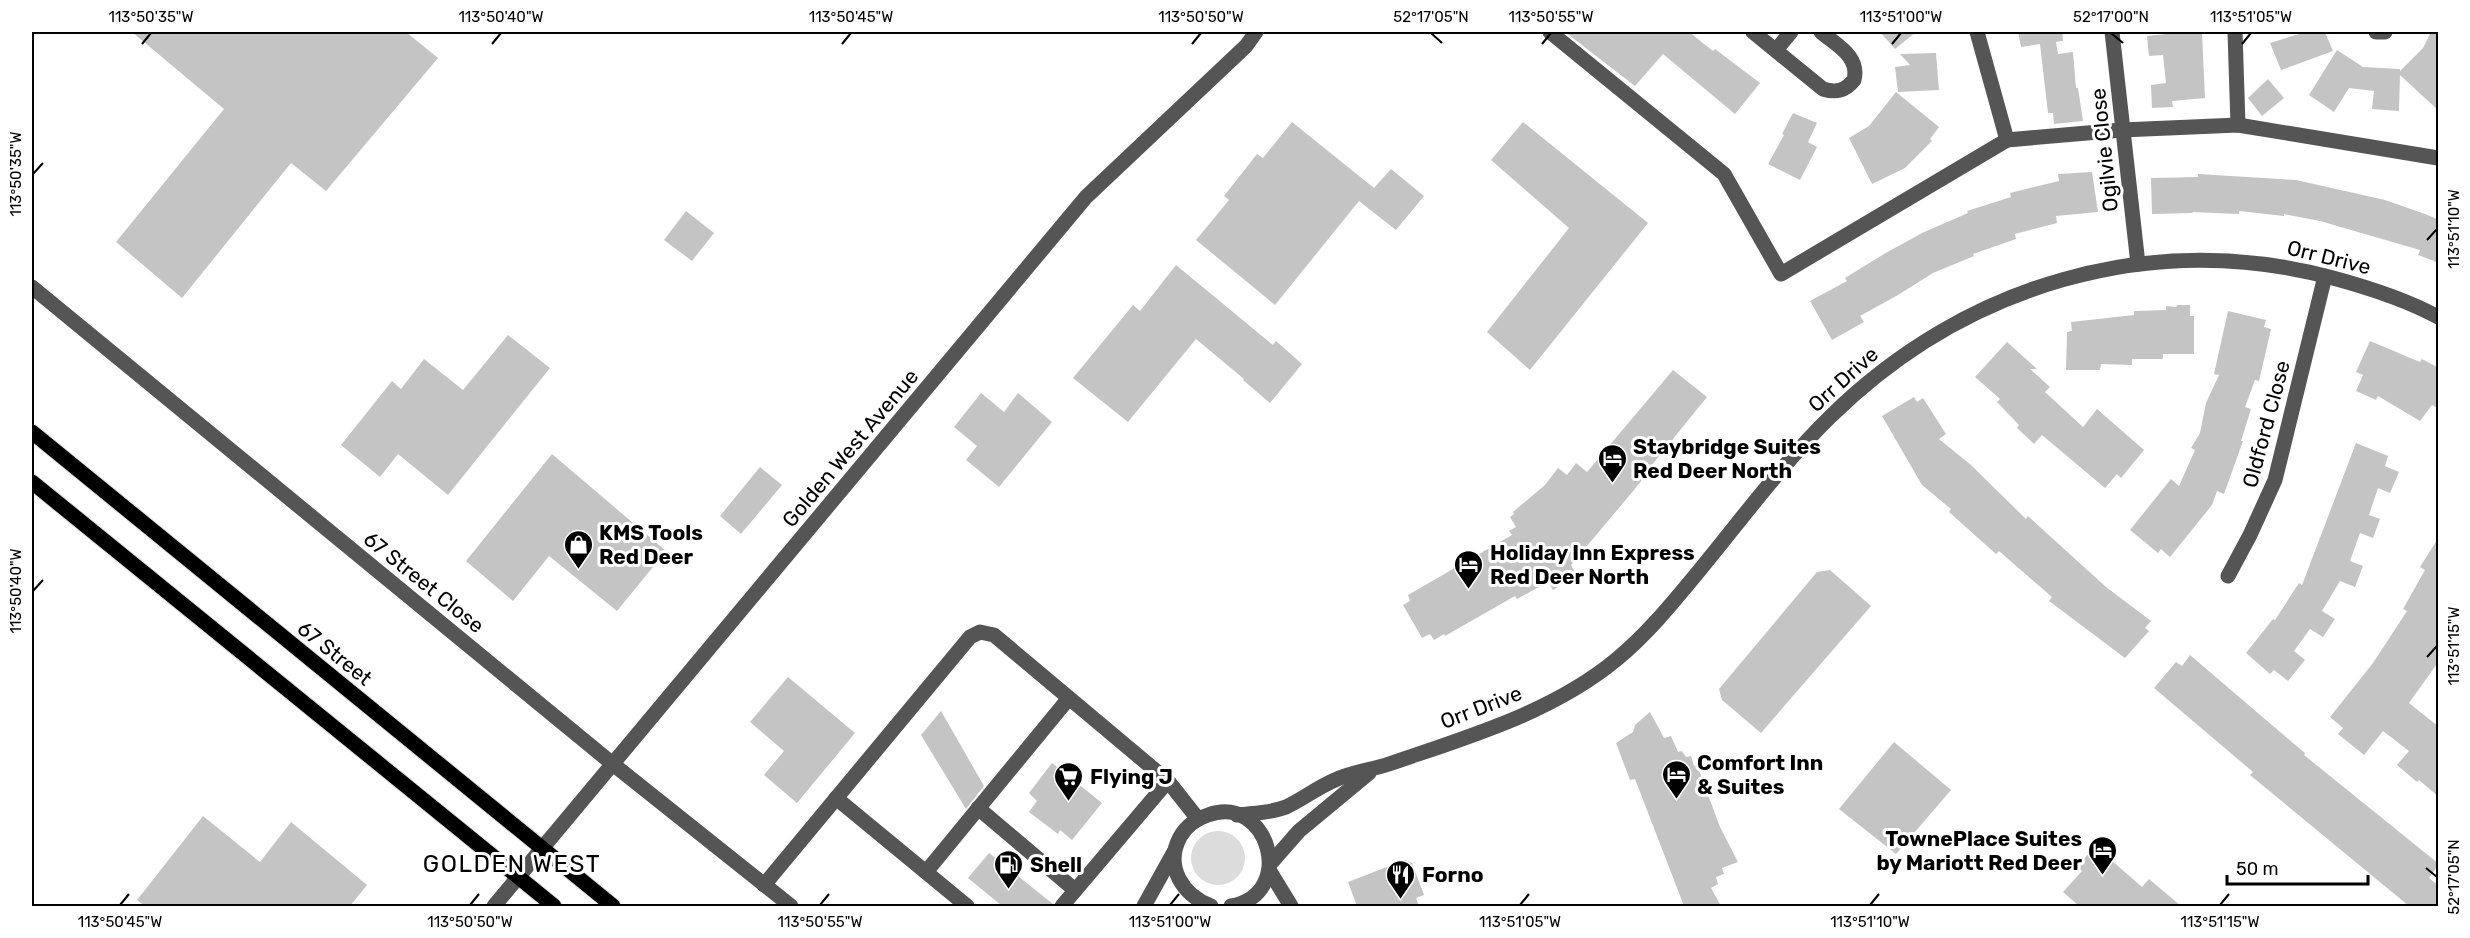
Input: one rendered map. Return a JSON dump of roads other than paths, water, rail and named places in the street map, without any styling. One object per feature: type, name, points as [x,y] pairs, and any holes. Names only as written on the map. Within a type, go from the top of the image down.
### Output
[{"type":"main road","name":"67 Street","points":[[32,432],[613,906]]},
{"type":"main road","points":[[32,482],[554,906]]},
{"type":"street","name":"Golden West Avenue","points":[[494,906],[1086,197],[1246,45],[1256,32]]},
{"type":"street","points":[[1550,32],[1724,174],[1781,274],[2007,140],[2122,130],[2238,125],[2439,158]]},
{"type":"street","points":[[1753,32],[1823,89],[1835,92],[1842,90],[1854,80],[1855,64],[1850,56],[1821,32]]},
{"type":"street","points":[[1776,50],[1791,32]]},
{"type":"street","points":[[1977,32],[2007,140]]},
{"type":"street","name":"Ogilvie Close","points":[[2112,32],[2138,264]]},
{"type":"street","points":[[2235,32],[2238,125]]},
{"type":"street","points":[[2376,32],[2385,32]]},
{"type":"street","name":"Orr Drive","points":[[1198,819],[1224,812],[1237,815],[1284,808],[1336,779],[1374,768],[1534,711],[1584,683],[1604,670],[1661,616],[1830,417],[1873,377],[1907,351],[1963,319],[2027,290],[2073,276],[2138,264],[2227,260],[2291,268],[2325,276],[2395,297],[2439,316]]},
{"type":"street","name":"Oldford Close","points":[[2228,576],[2275,480],[2325,276]]},
{"type":"street","name":"67 Street Close","points":[[32,288],[614,765],[791,906]]},
{"type":"street","points":[[764,885],[970,637],[980,632],[994,635],[1168,781],[1198,819],[1180,837],[1176,850],[1144,906]]},
{"type":"street","points":[[926,872],[1069,698]]},
{"type":"street","name":"Orr Drive","points":[[1231,906],[1239,905],[1253,897],[1264,885],[1270,867],[1299,831],[1374,768]]},
{"type":"street","points":[[1062,906],[1168,781]]},
{"type":"street","points":[[836,798],[967,906]]},
{"type":"street","points":[[978,808],[1076,891]]},
{"type":"street","points":[[1237,815],[1252,822],[1262,834],[1269,848],[1270,867],[1291,906]]},
{"type":"street","points":[[1176,850],[1175,864],[1178,879],[1186,892],[1198,901],[1211,906]]},
{"type":"place","name":"Staybridge Suites Red Deer North","points":[[1612,484]]},
{"type":"place","name":"KMS Tools Red Deer","points":[[578,570]]},
{"type":"place","name":"Holiday Inn Express Red Deer North","points":[[1469,590]]},
{"type":"place","name":"Comfort Inn & Suites","points":[[1676,800]]},
{"type":"place","name":"Flying J","points":[[1069,802]]},
{"type":"place","name":"TownePlace Suites by Mariott Red Deer","points":[[2103,876]]},
{"type":"place","name":"Shell","points":[[1009,890]]},
{"type":"place","name":"Forno","points":[[1401,900]]},
{"type":"district","name":"GOLDEN WEST","points":[[512,864]]}]
